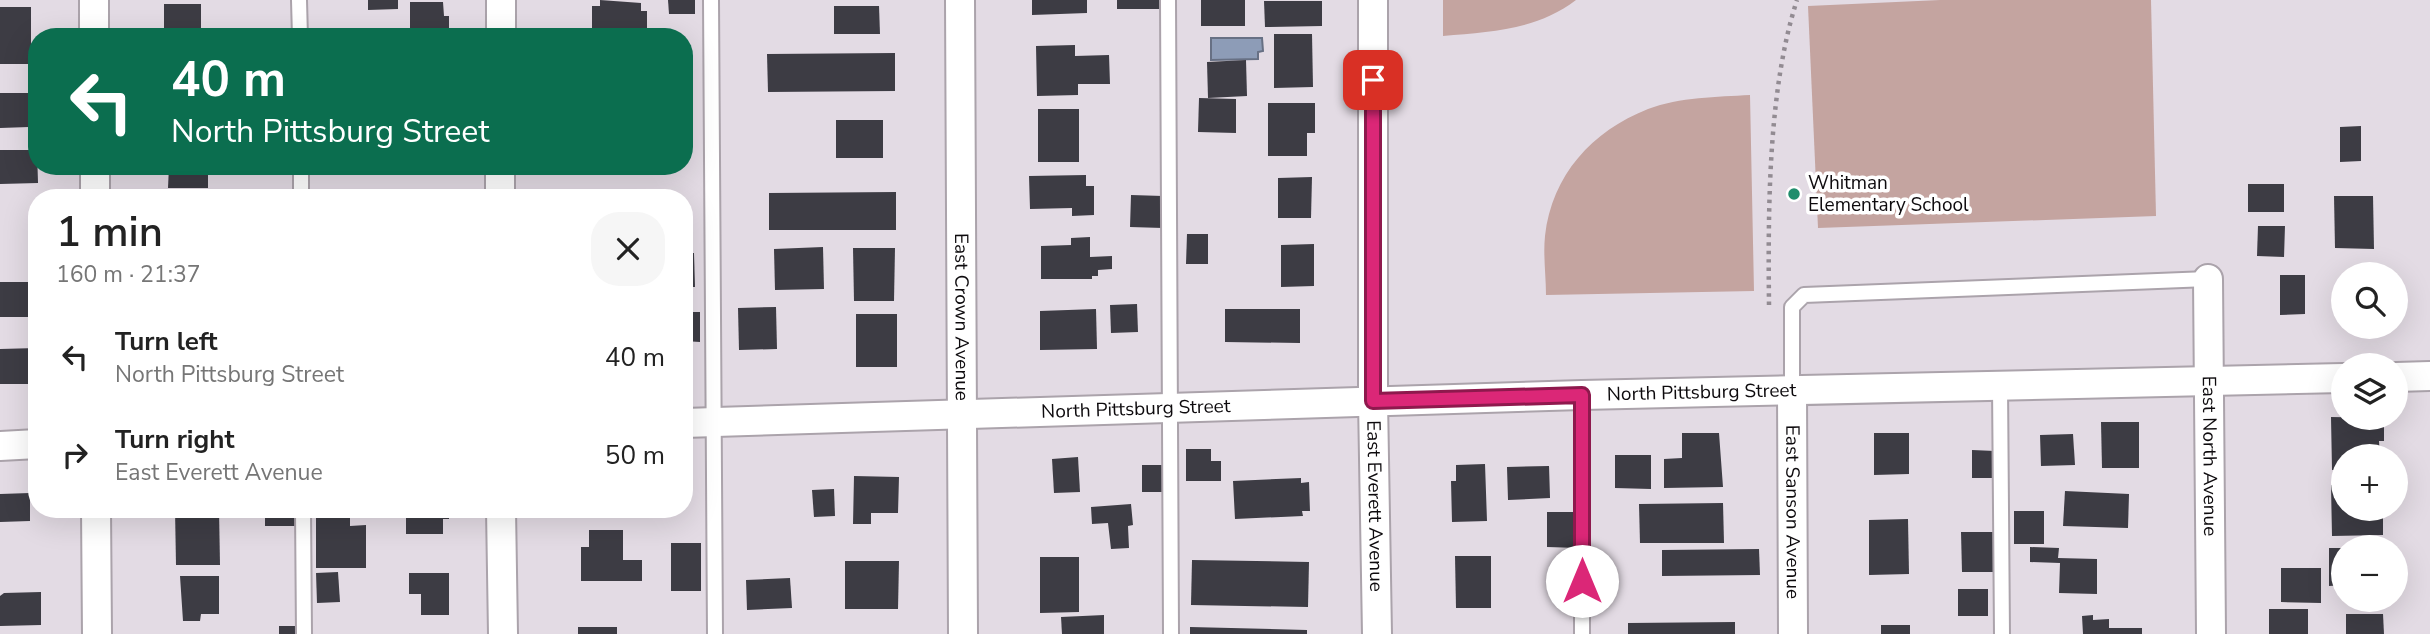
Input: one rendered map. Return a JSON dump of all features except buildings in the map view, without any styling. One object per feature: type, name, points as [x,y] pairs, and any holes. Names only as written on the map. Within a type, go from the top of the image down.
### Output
[{"type":"street","points":[[94,0],[94,28]]},
{"type":"street","points":[[501,0],[501,28]]},
{"type":"street","name":"East Crown Avenue","points":[[960,0],[963,634]]},
{"type":"street","name":"East Everett Avenue","points":[[1373,0],[1373,401],[1377,634]]},
{"type":"street","name":"East North Avenue","points":[[2208,279],[2211,634]]},
{"type":"street","points":[[2408,377],[2430,376]]},
{"type":"street","name":"North Pittsburg Street","points":[[693,423],[1582,395],[2331,378]]},
{"type":"street","name":"East Sanson Avenue","points":[[1791,390],[1793,634]]},
{"type":"street","points":[[0,446],[28,444]]},
{"type":"street","points":[[96,518],[97,634]]},
{"type":"street","points":[[501,518],[503,634]]},
{"type":"lane","points":[[299,0],[300,28]]},
{"type":"lane","points":[[711,0],[715,634]]},
{"type":"lane","points":[[1168,0],[1171,634]]},
{"type":"lane","points":[[1791,390],[1791,307],[1804,295],[2208,279]]},
{"type":"lane","points":[[2000,385],[2002,634]]},
{"type":"lane","points":[[1582,395],[1582,634]]},
{"type":"lane","points":[[303,518],[304,634]]},
{"type":"path","points":[[1769,311],[1767,247],[1777,112],[1788,29],[1797,0]]},
{"type":"shaded area","points":[[1443,0],[1576,0],[1546,18],[1529,24],[1496,31],[1443,36]]},
{"type":"shaded area","points":[[1940,0],[2151,0],[2156,216],[1818,228],[1808,6]]},
{"type":"shaded area","points":[[1750,95],[1754,291],[1546,295],[1544,243],[1549,214],[1566,175],[1593,143],[1628,118],[1660,105],[1699,98]]},
{"type":"water","points":[[1211,38],[1262,38],[1263,51],[1258,52],[1258,59],[1211,60]]},
{"type":"place","name":"Whitman Elementary School","points":[[1794,194]]},
{"type":"route","points":[[1373,80],[1373,401],[1582,395],[1582,581]]}]
